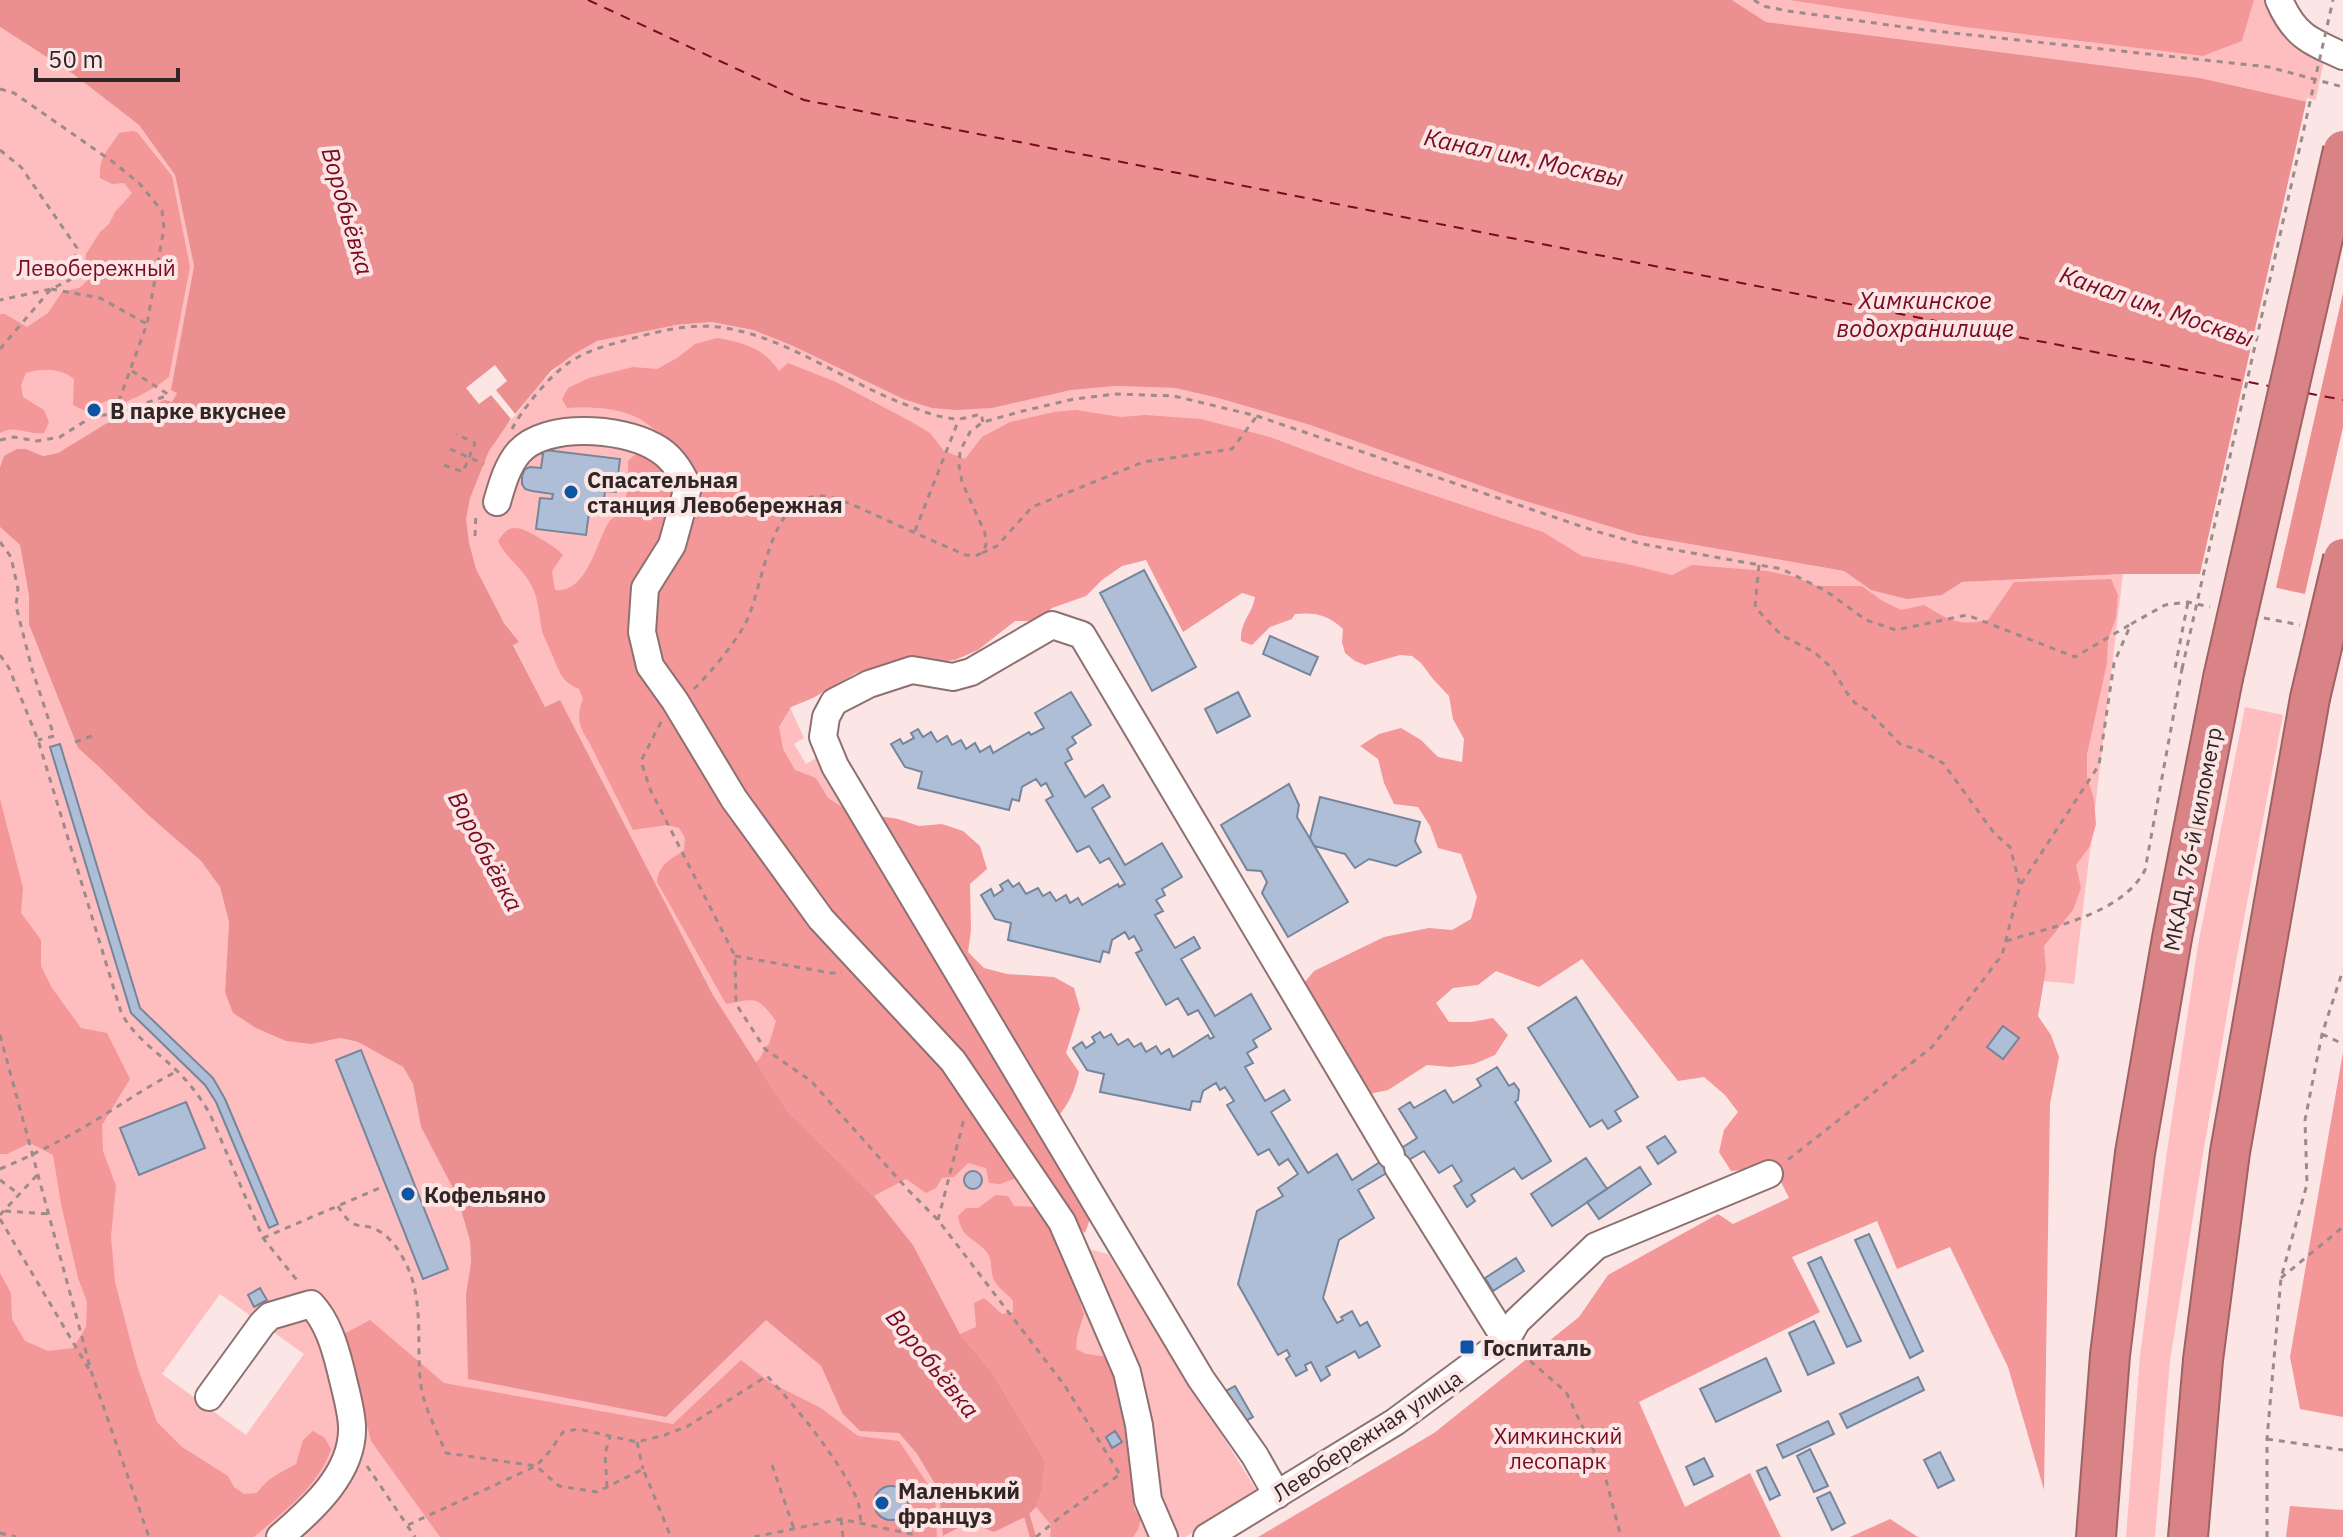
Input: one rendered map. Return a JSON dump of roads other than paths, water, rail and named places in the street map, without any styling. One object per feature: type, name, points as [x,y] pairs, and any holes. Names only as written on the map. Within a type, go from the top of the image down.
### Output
[{"type":"highway","name":"МКАД, 76-й километр","points":[[2096,1537],[2110,1355],[2135,1153],[2172,938],[2223,678],[2343,150]]},
{"type":"highway","points":[[2188,1537],[2203,1360],[2230,1152],[2310,698],[2343,558]]},
{"type":"street","points":[[2279,0],[2288,21],[2310,42],[2343,56]]},
{"type":"street","points":[[497,502],[507,471],[521,450],[549,434],[624,434],[670,457],[688,487],[672,545],[645,588],[642,632],[650,666],[675,701],[734,799],[821,919],[953,1061],[1062,1222],[1127,1372],[1139,1425],[1148,1500],[1164,1537]]},
{"type":"street","points":[[1277,1495],[1255,1456],[1201,1379],[835,766],[823,737],[826,717],[834,702],[869,684],[912,670],[953,677],[971,672],[1052,625],[1082,635],[1394,1161],[1512,1331]]},
{"type":"street","name":"Левобережная улица","points":[[1207,1537],[1395,1422],[1512,1331],[1596,1246],[1769,1174]]},
{"type":"street","points":[[209,1397],[270,1316],[311,1304],[321,1315],[335,1350],[352,1427],[350,1444],[332,1485],[315,1507],[280,1537]]},
{"type":"water","name":"Химкинское водохранилище","points":[[0,0],[1732,0],[1766,22],[2200,78],[2343,110],[2343,602],[2211,574],[2123,574],[1962,582],[1942,595],[1907,599],[1871,590],[1844,571],[1638,535],[1515,498],[1310,425],[1175,388],[1115,386],[1071,390],[992,408],[932,408],[903,399],[753,330],[712,322],[676,325],[597,341],[574,354],[551,371],[489,451],[470,498],[466,519],[476,569],[504,623],[519,642],[513,645],[545,707],[560,700],[713,995],[788,1112],[874,1196],[913,1245],[960,1334],[992,1372],[1045,1461],[1042,1491],[1036,1507],[1027,1516],[994,1532],[970,1522],[943,1536],[939,1491],[917,1454],[899,1433],[860,1431],[842,1413],[821,1366],[766,1320],[666,1417],[468,1379],[466,1295],[471,1263],[470,1241],[457,1196],[421,1127],[413,1084],[403,1067],[358,1042],[340,1038],[312,1044],[286,1041],[256,1028],[233,1013],[225,992],[229,922],[220,887],[201,861],[78,748],[29,625],[29,596],[20,545],[0,527],[0,467],[4,456],[17,449],[43,456],[58,453],[107,423],[165,400],[172,402],[177,393],[171,390],[194,266],[175,175],[139,125],[73,74],[0,27]]},
{"type":"waterway","name":"Воробьёвка","points":[[1023,1511],[1033,1537]]},
{"type":"place","name":"В парке вкуснее","points":[[94,410]]},
{"type":"place","name":"Спасательная станция Левобережная","points":[[571,492]]},
{"type":"place","name":"Кофельяно","points":[[408,1194]]},
{"type":"place","name":"Госпиталь","points":[[1467,1347]]},
{"type":"place","name":"Маленький француз","points":[[882,1503]]},
{"type":"water label","name":"Канал им. Москвы","points":[[1524,157]]},
{"type":"water label","name":"Канал им. Москвы","points":[[2157,306]]},
{"type":"park label","name":"Левобережный","points":[[96,267]]},
{"type":"park label","name":"Химкинский лесопарк","points":[[1558,1448]]}]
